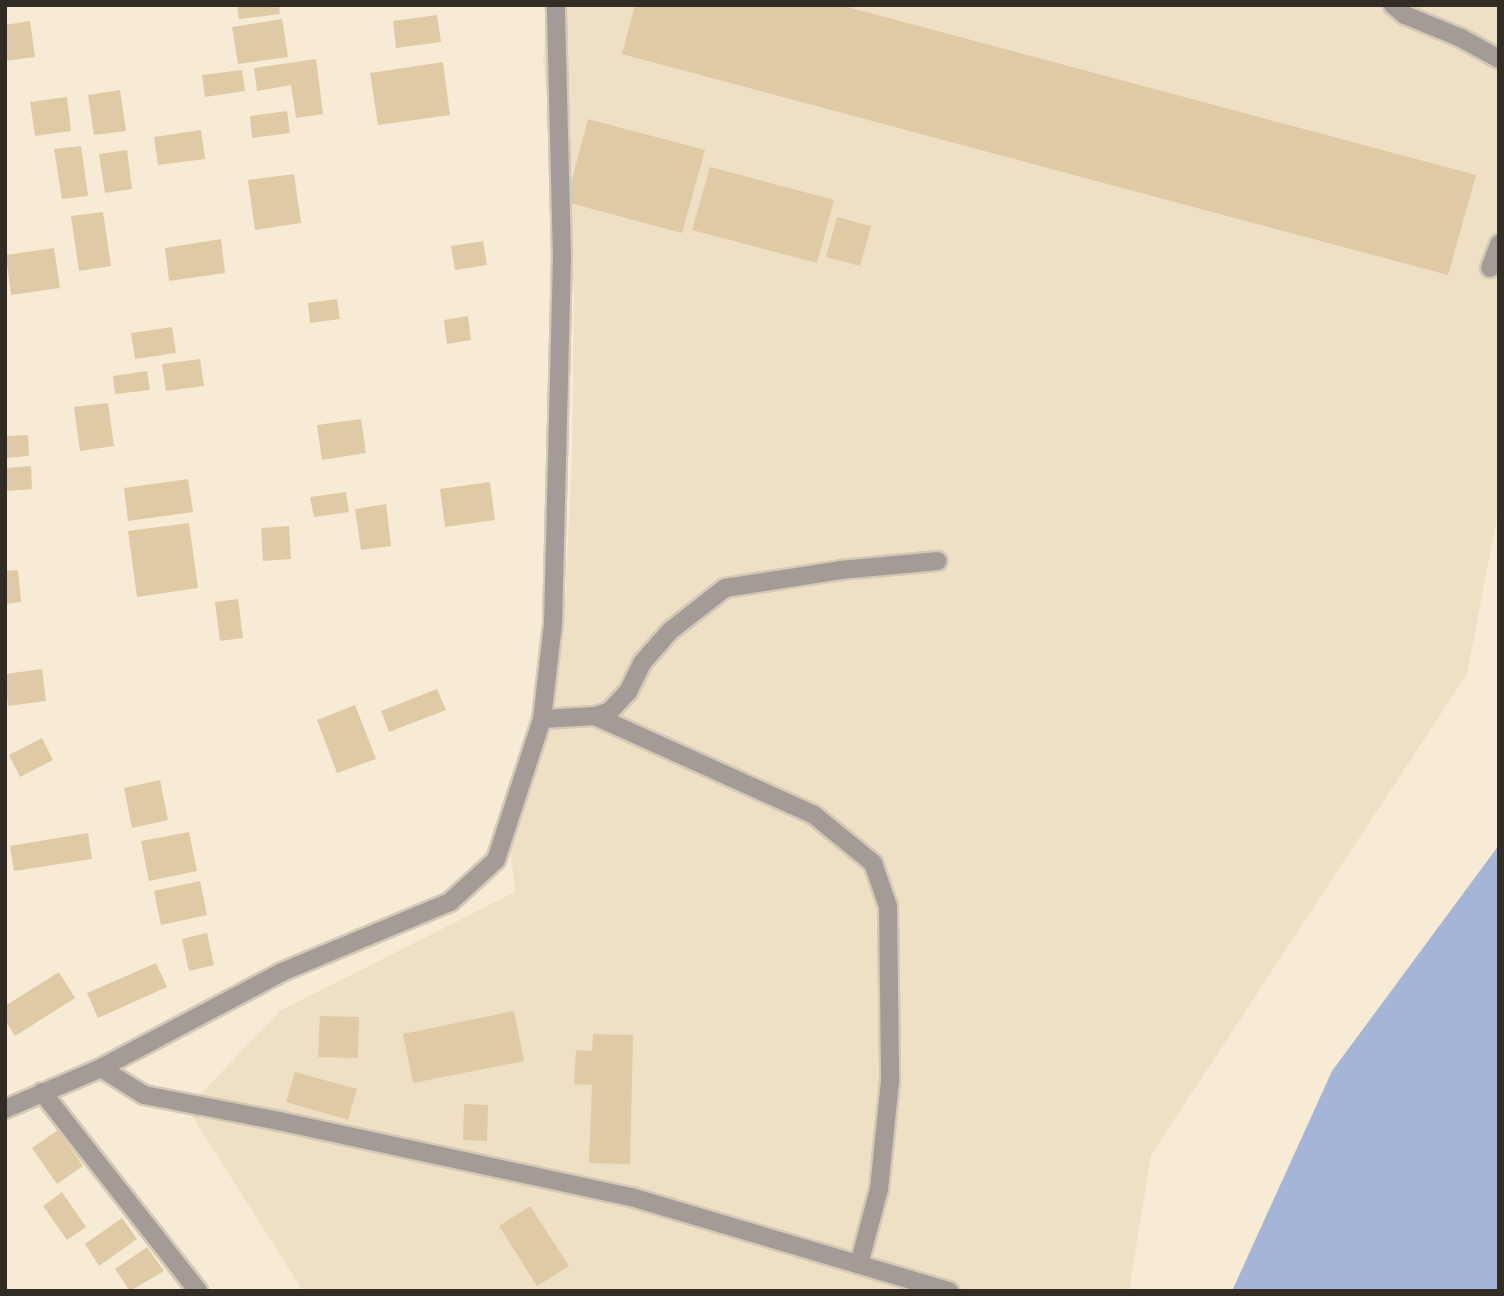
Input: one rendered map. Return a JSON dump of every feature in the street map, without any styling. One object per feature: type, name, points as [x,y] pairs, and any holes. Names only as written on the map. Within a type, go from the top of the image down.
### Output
[{"type":"street","points":[[5,1109],[101,1069],[282,972],[450,902],[496,860],[542,719],[553,624],[562,258],[556,5]]},
{"type":"street","points":[[1393,5],[1405,15],[1461,38],[1499,59]]},
{"type":"street","points":[[1490,268],[1499,244]]},
{"type":"street","points":[[542,719],[595,716],[610,711],[628,692],[642,663],[670,631],[725,588],[841,570],[938,561]]},
{"type":"street","points":[[595,716],[814,815],[873,863],[888,906],[890,1081],[879,1189],[859,1264]]},
{"type":"street","points":[[101,1069],[144,1095],[279,1121],[631,1197],[949,1291]]},
{"type":"street","points":[[42,1092],[198,1291]]},
{"type":"shaded area","points":[[549,5],[1499,5],[1499,507],[1467,674],[1151,1155],[1129,1291],[303,1291],[187,1108],[280,1011],[515,892],[505,800],[563,641],[572,457],[574,286],[557,187],[543,60]]},
{"type":"water","points":[[1499,845],[1499,1291],[1232,1291],[1332,1071]]},
{"type":"building","points":[[237,5],[279,5],[280,14],[239,19]]},
{"type":"building","points":[[635,5],[840,5],[1476,175],[1448,275],[622,54]]},
{"type":"building","points":[[437,15],[441,42],[396,48],[393,21]]},
{"type":"building","points":[[282,19],[288,57],[238,64],[232,27]]},
{"type":"building","points":[[30,21],[35,57],[5,61],[5,25]]},
{"type":"building","points":[[316,59],[323,114],[296,118],[291,85],[257,91],[254,68]]},
{"type":"building","points":[[443,62],[450,115],[378,125],[370,73]]},
{"type":"building","points":[[242,70],[245,91],[205,97],[202,75]]},
{"type":"building","points":[[120,90],[126,131],[94,135],[88,95]]},
{"type":"building","points":[[67,97],[71,131],[35,136],[30,102]]},
{"type":"building","points":[[287,111],[290,133],[252,138],[250,116]]},
{"type":"building","points":[[588,119],[705,150],[682,233],[566,202]]},
{"type":"building","points":[[201,130],[205,159],[158,165],[154,137]]},
{"type":"building","points":[[81,146],[88,196],[62,199],[54,149]]},
{"type":"building","points":[[127,150],[132,189],[105,193],[99,154]]},
{"type":"building","points":[[710,167],[834,200],[817,263],[692,230]]},
{"type":"building","points":[[294,174],[301,223],[255,230],[248,180]]},
{"type":"building","points":[[103,212],[111,266],[79,271],[71,216]]},
{"type":"building","points":[[837,217],[871,226],[860,266],[826,257]]},
{"type":"building","points":[[221,239],[225,273],[169,281],[165,248]]},
{"type":"building","points":[[483,241],[487,265],[455,270],[451,246]]},
{"type":"building","points":[[54,248],[60,288],[11,295],[6,255]]},
{"type":"building","points":[[337,299],[340,319],[310,323],[308,303]]},
{"type":"building","points":[[468,316],[471,340],[447,344],[444,320]]},
{"type":"building","points":[[172,327],[176,353],[135,359],[131,333]]},
{"type":"building","points":[[200,359],[204,386],[166,391],[162,364]]},
{"type":"building","points":[[147,371],[150,390],[115,394],[113,376]]},
{"type":"building","points":[[108,403],[114,446],[80,451],[74,407]]},
{"type":"building","points":[[361,419],[366,453],[322,460],[317,425]]},
{"type":"building","points":[[28,435],[29,456],[5,458],[5,436]]},
{"type":"building","points":[[31,466],[32,489],[5,491],[5,468]]},
{"type":"building","points":[[188,479],[193,512],[128,521],[124,488]]},
{"type":"building","points":[[490,482],[495,520],[445,527],[440,489]]},
{"type":"building","points":[[346,492],[349,512],[314,517],[310,497]]},
{"type":"building","points":[[386,504],[391,546],[361,550],[355,509]]},
{"type":"building","points":[[189,523],[198,588],[137,597],[128,531]]},
{"type":"building","points":[[289,526],[291,559],[263,561],[261,528]]},
{"type":"building","points":[[18,570],[21,602],[5,604],[5,571]]},
{"type":"building","points":[[238,599],[243,638],[220,641],[215,602]]},
{"type":"building","points":[[42,669],[46,701],[8,706],[5,674]]},
{"type":"building","points":[[437,689],[446,710],[389,732],[381,711]]},
{"type":"building","points":[[355,705],[376,759],[337,773],[317,720]]},
{"type":"building","points":[[42,738],[53,760],[20,777],[9,755]]},
{"type":"building","points":[[160,780],[168,820],[132,828],[124,788]]},
{"type":"building","points":[[189,832],[197,871],[149,881],[141,841]]},
{"type":"building","points":[[88,833],[92,859],[14,871],[10,846]]},
{"type":"building","points":[[200,881],[207,915],[161,925],[154,891]]},
{"type":"building","points":[[207,933],[214,965],[189,971],[182,939]]},
{"type":"building","points":[[156,963],[167,987],[98,1018],[87,993]]},
{"type":"building","points":[[59,972],[75,998],[15,1036],[5,1020],[5,1006]]},
{"type":"building","points":[[514,1011],[524,1061],[413,1083],[403,1034]]},
{"type":"building","points":[[320,1016],[359,1017],[358,1058],[318,1057]]},
{"type":"building","points":[[593,1034],[633,1035],[630,1164],[589,1163],[592,1085],[574,1084],[576,1050],[592,1051]]},
{"type":"building","points":[[295,1072],[357,1089],[348,1120],[286,1102]]},
{"type":"building","points":[[464,1104],[488,1105],[487,1141],[463,1140]]},
{"type":"building","points":[[58,1130],[83,1166],[57,1184],[32,1148]]},
{"type":"building","points":[[62,1192],[86,1227],[67,1240],[43,1206]]},
{"type":"building","points":[[530,1206],[569,1266],[537,1286],[499,1226]]},
{"type":"building","points":[[122,1218],[137,1239],[99,1266],[85,1244]]},
{"type":"building","points":[[147,1247],[164,1271],[130,1291],[115,1269]]}]
